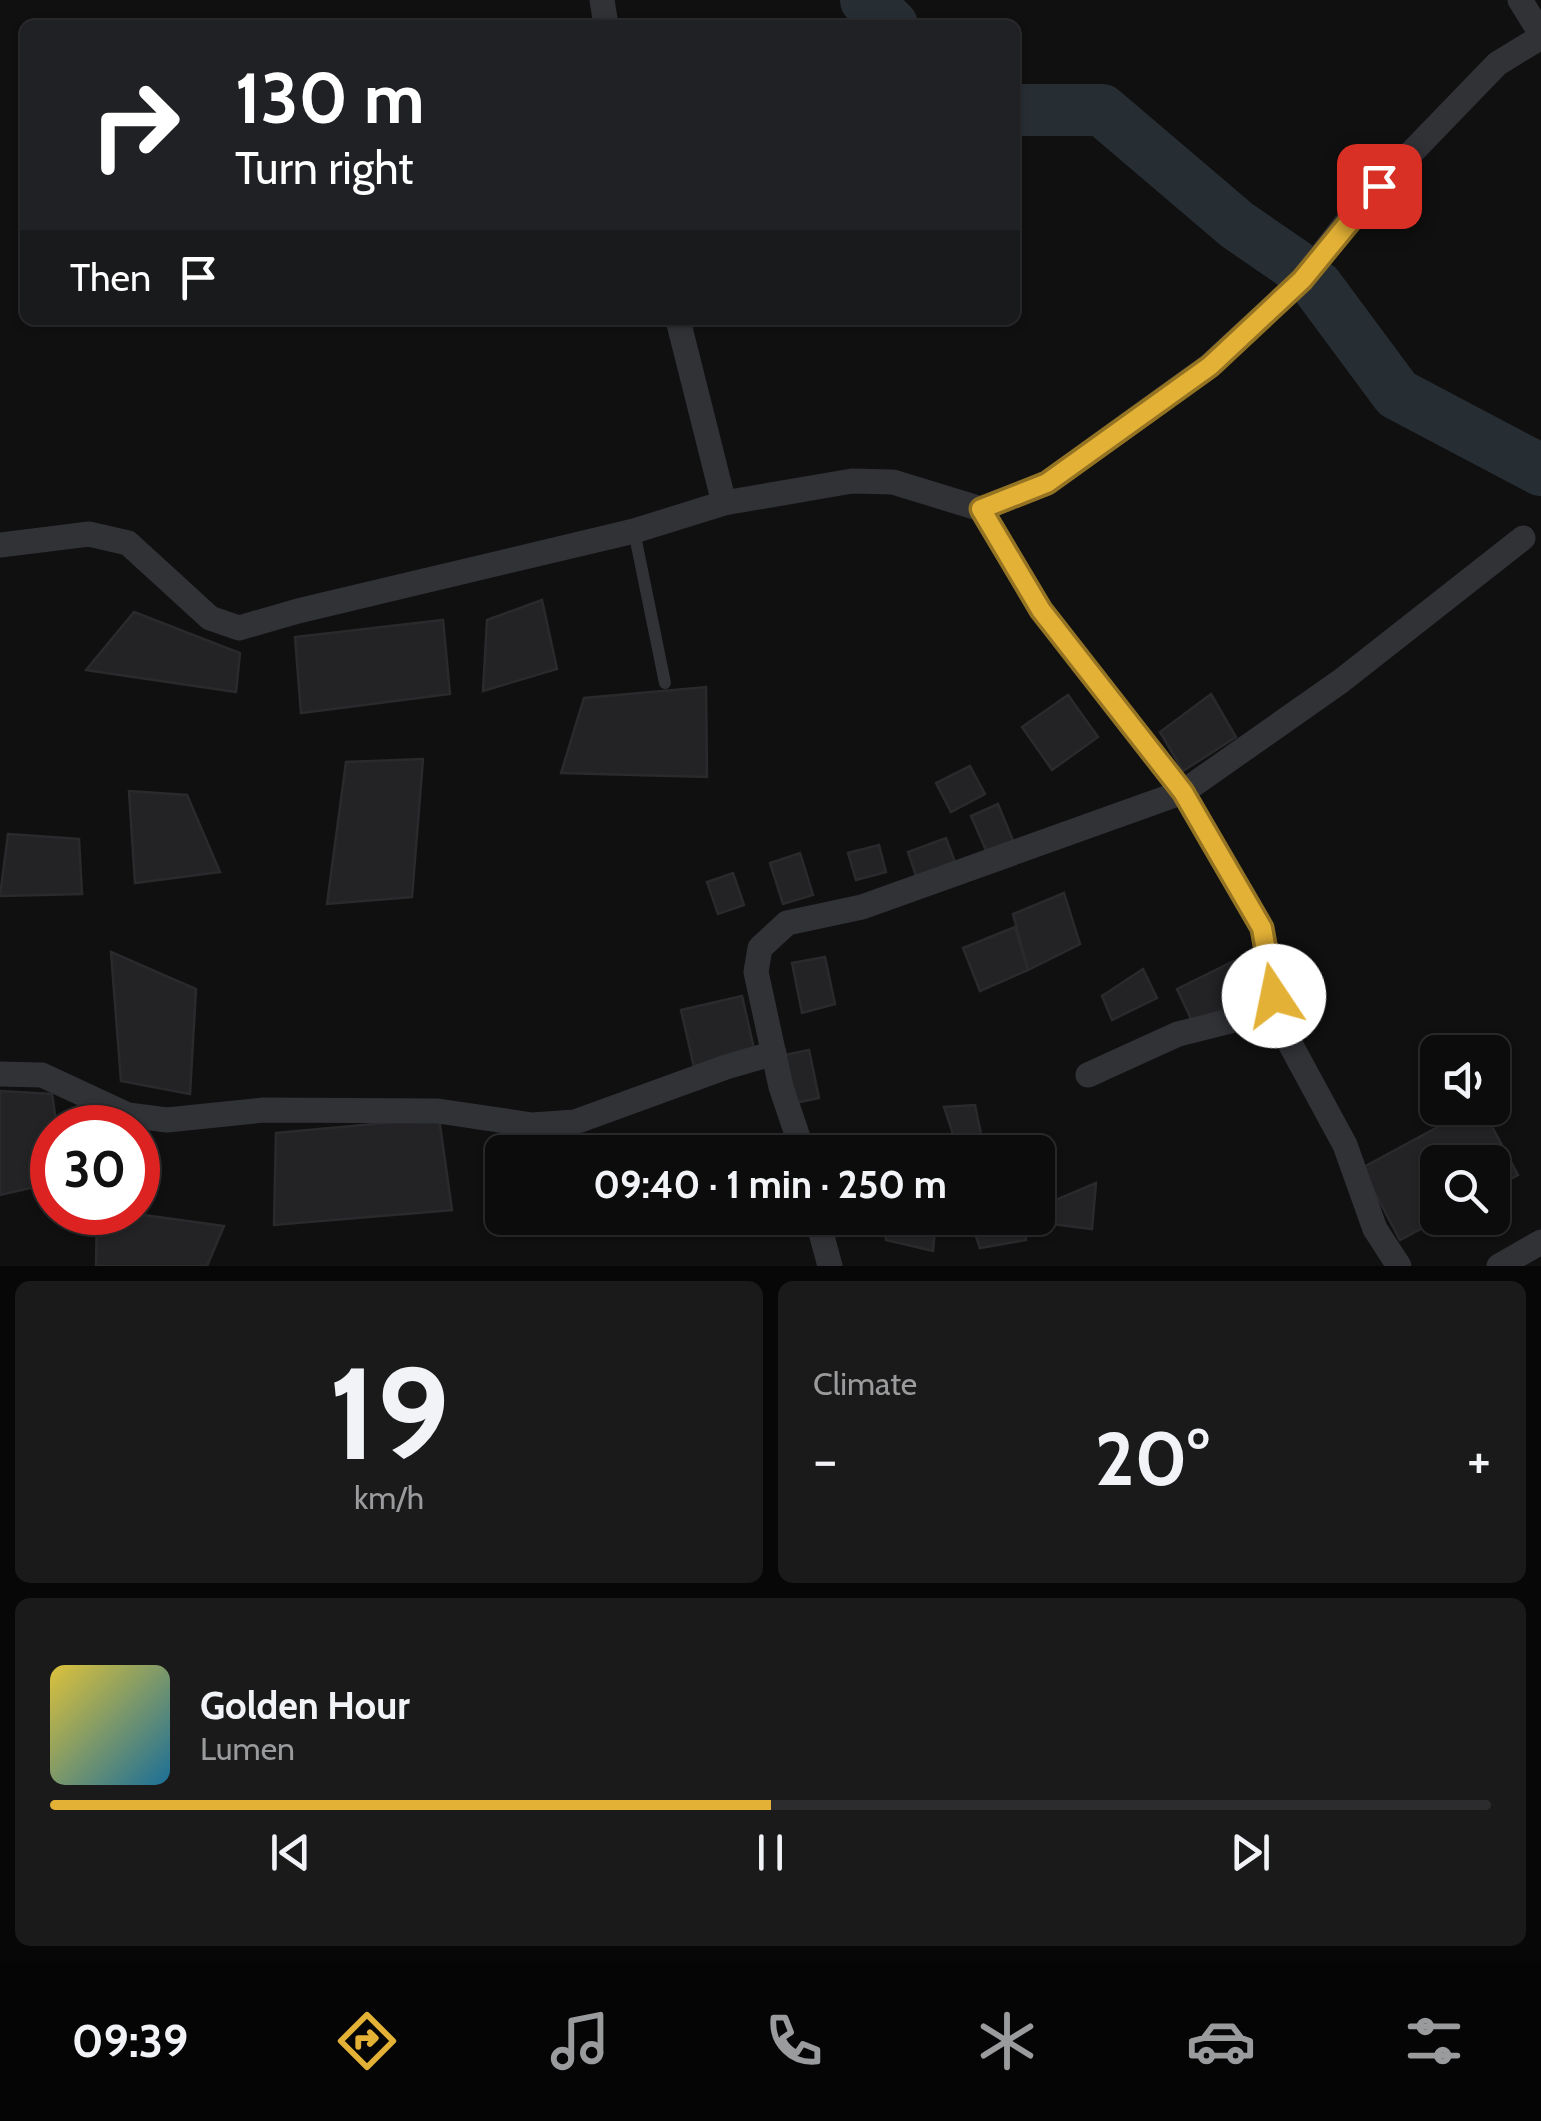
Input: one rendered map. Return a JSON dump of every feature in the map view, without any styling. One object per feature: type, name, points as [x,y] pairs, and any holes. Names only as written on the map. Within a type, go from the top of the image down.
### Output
[{"type":"street","points":[[0,545],[89,534],[128,543],[210,618],[240,628],[298,610],[634,531],[724,503],[852,481],[893,482],[981,509],[1047,483],[1210,366],[1302,280],[1358,208],[1497,64],[1541,36],[1520,0]]},
{"type":"street","points":[[679,325],[724,503]]},
{"type":"street","points":[[981,509],[1041,610],[1183,792],[1262,928],[1287,1038],[1345,1145],[1375,1228],[1398,1266]]},
{"type":"street","points":[[797,1135],[781,1087],[756,972],[760,948],[787,924],[862,906],[1183,792],[1340,681],[1523,538]]},
{"type":"street","points":[[1088,1074],[1178,1034],[1278,1010]]},
{"type":"street","points":[[0,1074],[42,1076],[128,1115],[166,1120],[264,1110],[438,1111],[532,1125],[575,1122],[726,1067],[774,1054]]},
{"type":"street","points":[[822,1235],[830,1266]]},
{"type":"street","points":[[1499,1266],[1541,1242]]},
{"type":"lane","points":[[634,531],[665,683]]},
{"type":"building","points":[[542,600],[557,669],[483,691],[487,620]]},
{"type":"building","points":[[134,612],[240,653],[236,692],[86,670]]},
{"type":"building","points":[[443,620],[450,694],[301,713],[295,637]]},
{"type":"building","points":[[706,687],[707,777],[561,773],[584,698]]},
{"type":"building","points":[[1211,694],[1236,737],[1183,771],[1160,732]]},
{"type":"building","points":[[1068,695],[1098,737],[1052,770],[1022,727]]},
{"type":"building","points":[[423,759],[412,897],[327,904],[346,762]]},
{"type":"building","points":[[970,766],[985,794],[951,812],[936,783]]},
{"type":"building","points":[[129,791],[187,795],[220,872],[135,883]]},
{"type":"building","points":[[998,804],[1014,843],[988,855],[971,816]]},
{"type":"building","points":[[8,834],[79,839],[82,894],[0,896]]},
{"type":"building","points":[[946,838],[956,865],[917,879],[908,852]]},
{"type":"building","points":[[879,845],[886,872],[856,880],[848,853]]},
{"type":"building","points":[[800,853],[813,895],[783,904],[770,863]]},
{"type":"building","points":[[733,873],[744,905],[718,914],[707,882]]},
{"type":"building","points":[[1064,893],[1080,944],[1028,970],[1013,914]]},
{"type":"building","points":[[1015,927],[1028,970],[980,991],[963,948]]},
{"type":"building","points":[[111,952],[196,989],[190,1094],[121,1081]]},
{"type":"building","points":[[825,957],[835,1004],[802,1013],[792,963]]},
{"type":"building","points":[[1234,961],[1250,995],[1193,1023],[1177,989]]},
{"type":"building","points":[[1143,969],[1157,998],[1112,1020],[1102,996]]},
{"type":"building","points":[[742,996],[755,1053],[694,1067],[681,1010]]},
{"type":"building","points":[[809,1050],[819,1098],[795,1103],[785,1055]]},
{"type":"building","points":[[0,1091],[52,1094],[54,1105],[30,1105],[30,1188],[0,1195]]},
{"type":"building","points":[[975,1105],[981,1135],[953,1135],[944,1107]]},
{"type":"building","points":[[439,1118],[452,1210],[274,1225],[276,1133]]},
{"type":"building","points":[[1442,1125],[1491,1125],[1502,1145],[1420,1145],[1420,1229],[1400,1240],[1362,1168]]},
{"type":"building","points":[[1510,1160],[1518,1175],[1510,1179]]},
{"type":"building","points":[[1096,1183],[1092,1229],[1055,1224],[1055,1200]]},
{"type":"building","points":[[160,1217],[224,1226],[207,1266],[96,1266],[97,1235],[160,1235]]},
{"type":"building","points":[[885,1235],[934,1235],[933,1251],[886,1240]]},
{"type":"building","points":[[976,1235],[1026,1235],[1026,1240],[980,1248]]},
{"type":"waterway","points":[[866,0],[887,20]]},
{"type":"waterway","points":[[1020,110],[1102,110],[1237,225],[1295,265]]},
{"type":"waterway","points":[[1317,286],[1397,394],[1541,470]]},
{"type":"route","points":[[1274,996],[1262,928],[1183,792],[1041,610],[981,509],[1047,483],[1210,366],[1302,280],[1379,186]]}]
